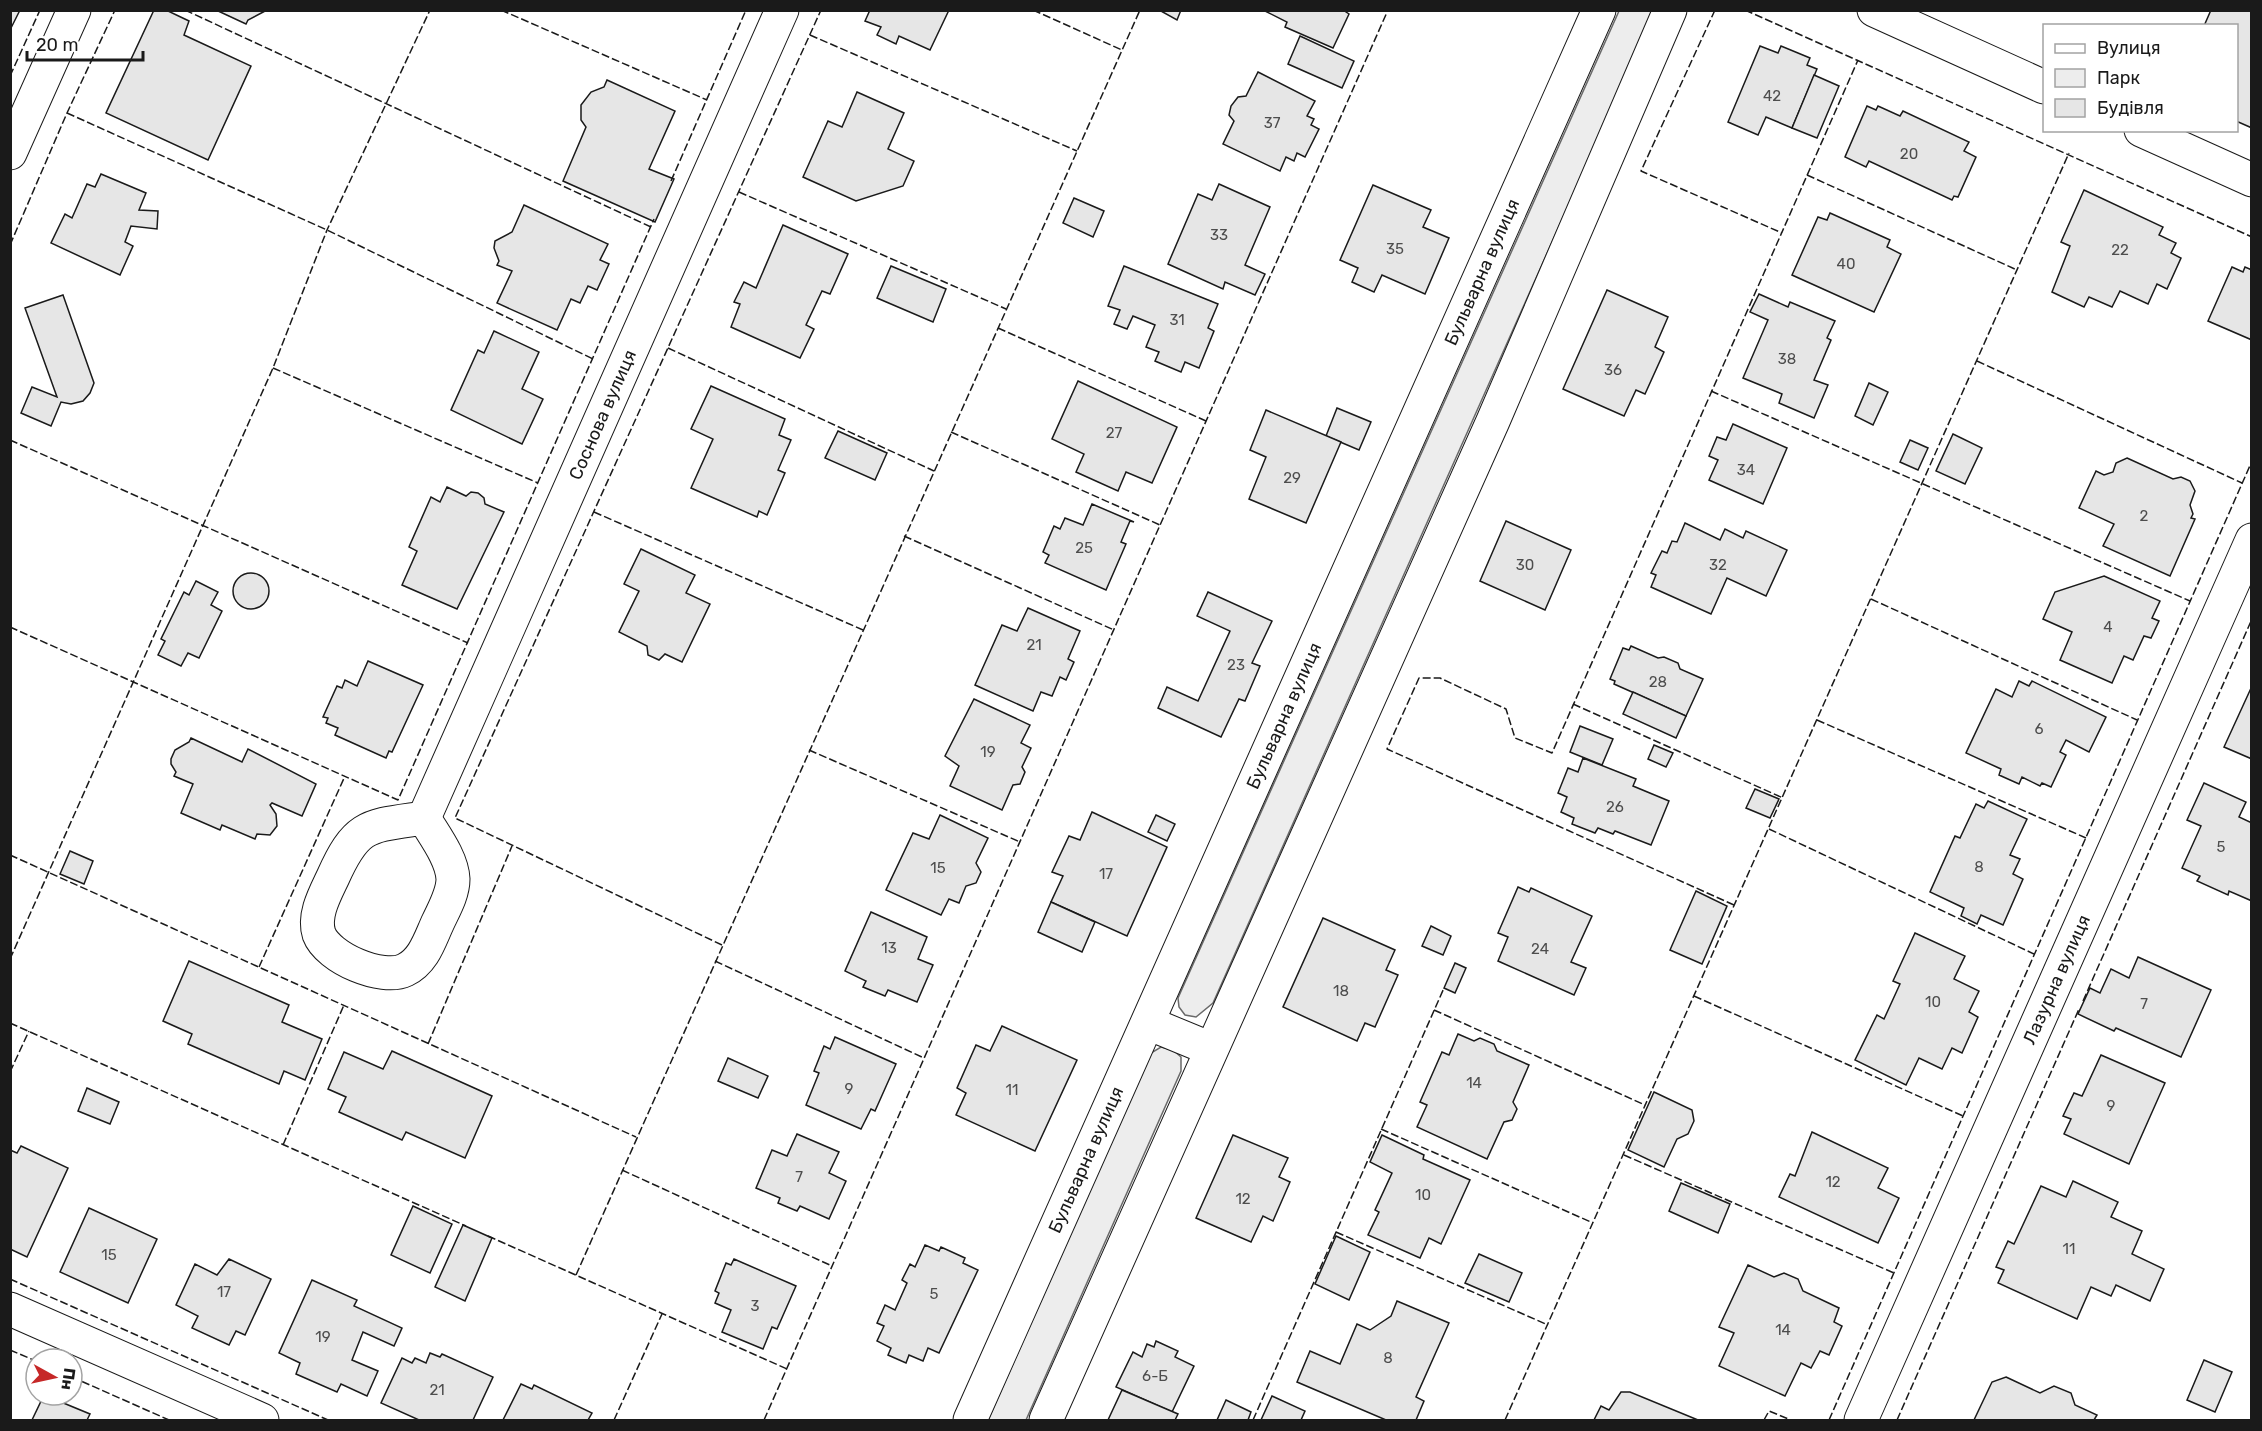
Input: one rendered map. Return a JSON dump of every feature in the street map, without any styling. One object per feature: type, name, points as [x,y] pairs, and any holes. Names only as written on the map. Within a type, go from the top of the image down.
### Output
[{"type":"street","points":[[10,153],[74,10]]},
{"type":"street","name":"Соснова вулиця","points":[[424,818],[782,10]]},
{"type":"street","name":"Бульварна вулиця","points":[[970,1420],[1599,10]]},
{"type":"street","points":[[1046,1420],[1488,432],[1670,10]]},
{"type":"street","points":[[1874,10],[2043,87]]},
{"type":"street","points":[[2145,132],[2252,180]]},
{"type":"street","name":"Лазурна вулиця","points":[[1861,1420],[2252,540]]},
{"type":"street","points":[[424,818],[449,862],[453,879],[451,894],[425,951],[405,970],[390,974],[376,972],[340,957],[327,946],[319,933],[318,917],[321,904],[344,852],[363,830],[378,825],[424,818]]},
{"type":"street","points":[[1148,1023],[1211,1049]]},
{"type":"street","points":[[10,1309],[262,1420]]},
{"type":"green space","points":[[1619,11],[1655,11],[1213,1003],[1196,1017],[1185,1015],[1179,1007],[1178,998]]},
{"type":"green space","points":[[1161,1047],[1173,1050],[1181,1057],[1181,1071],[1026,1420],[988,1420],[1151,1053]]},
{"type":"building","points":[[10,10],[20,10],[10,30]]},
{"type":"building","points":[[154,10],[166,10],[189,21],[184,35],[251,66],[208,160],[106,113]]},
{"type":"building","points":[[216,10],[267,10],[248,20],[246,24]]},
{"type":"building","points":[[870,10],[949,10],[930,50],[899,36],[896,44],[877,35],[881,27],[865,21]]},
{"type":"building","points":[[1159,10],[1181,10],[1177,20]]},
{"type":"building","points":[[1263,10],[1343,10],[1349,14],[1333,48],[1285,27],[1287,22]]},
{"type":"building","points":[[2211,10],[2252,10],[2252,128],[2238,122],[2238,24],[2205,24]]},
{"type":"building","points":[[1300,36],[1354,61],[1342,88],[1288,64]]},
{"type":"building","points":[[1760,46],[1778,53],[1781,46],[1810,58],[1807,65],[1817,69],[1792,128],[1766,117],[1758,135],[1728,122]]},
{"type":"building","points":[[1258,72],[1315,101],[1307,116],[1314,119],[1311,125],[1319,129],[1305,157],[1297,153],[1294,161],[1286,157],[1280,171],[1223,144],[1234,121],[1229,115],[1231,106],[1238,97],[1246,96]]},
{"type":"building","points":[[1814,75],[1839,86],[1817,138],[1792,128]]},
{"type":"building","points":[[607,80],[675,111],[649,169],[674,179],[655,222],[563,181],[586,127],[581,120],[581,105],[591,92],[604,87]]},
{"type":"building","points":[[857,92],[904,113],[888,149],[914,161],[903,186],[856,201],[803,177],[828,121],[842,127]]},
{"type":"building","points":[[1867,106],[1876,110],[1878,106],[1900,116],[1903,111],[1969,142],[1964,151],[1976,157],[1958,197],[1954,196],[1952,200],[1869,161],[1866,167],[1845,157]]},
{"type":"building","points":[[101,174],[146,193],[139,210],[158,211],[157,229],[131,226],[125,242],[133,246],[120,275],[51,243],[65,214],[72,218],[87,184],[95,187]]},
{"type":"building","points":[[1219,184],[1270,207],[1245,265],[1265,274],[1255,295],[1225,282],[1223,289],[1168,264],[1198,194],[1212,200]]},
{"type":"building","points":[[1373,185],[1431,210],[1423,227],[1449,238],[1425,294],[1382,275],[1374,292],[1352,282],[1358,268],[1340,260]]},
{"type":"building","points":[[2084,190],[2163,227],[2159,235],[2176,243],[2171,253],[2181,258],[2167,289],[2157,284],[2148,304],[2120,291],[2112,307],[2089,297],[2084,307],[2052,292],[2070,246],[2061,242]]},
{"type":"building","points":[[1074,198],[1104,211],[1093,237],[1063,223]]},
{"type":"building","points":[[524,205],[608,244],[600,260],[609,264],[597,290],[588,286],[580,303],[571,299],[557,330],[497,303],[512,271],[497,265],[499,261],[494,248],[495,241],[512,232]]},
{"type":"building","points":[[1830,213],[1890,240],[1887,247],[1901,254],[1874,312],[1792,275],[1818,217],[1827,220]]},
{"type":"building","points":[[783,225],[848,254],[830,294],[822,291],[806,325],[814,329],[800,358],[731,327],[740,304],[734,302],[744,282],[756,288]]},
{"type":"building","points":[[891,266],[946,289],[933,322],[877,298]]},
{"type":"building","points":[[1124,266],[1218,304],[1208,328],[1214,331],[1199,368],[1185,362],[1181,372],[1155,361],[1159,352],[1146,347],[1155,325],[1133,316],[1127,329],[1114,324],[1120,310],[1108,306]]},
{"type":"building","points":[[2232,267],[2243,272],[2245,267],[2252,270],[2252,340],[2208,321]]},
{"type":"building","points":[[1607,290],[1668,317],[1655,347],[1664,352],[1645,394],[1636,390],[1624,416],[1563,389]]},
{"type":"building","points":[[1759,294],[1788,307],[1790,302],[1835,321],[1827,338],[1831,340],[1814,380],[1828,385],[1814,418],[1779,403],[1782,394],[1743,378],[1768,320],[1750,312]]},
{"type":"building","points":[[63,295],[94,383],[90,393],[83,401],[71,404],[61,402],[51,426],[21,413],[32,387],[57,397],[25,308]]},
{"type":"building","points":[[494,331],[539,352],[522,389],[543,399],[522,444],[451,410],[478,350],[484,353]]},
{"type":"building","points":[[1078,381],[1177,427],[1152,483],[1126,472],[1118,491],[1076,472],[1084,454],[1052,439]]},
{"type":"building","points":[[1869,383],[1888,392],[1873,425],[1855,416]]},
{"type":"building","points":[[711,386],[785,419],[779,435],[791,440],[778,470],[785,473],[767,515],[759,511],[757,517],[691,488],[713,439],[691,429]]},
{"type":"building","points":[[1337,408],[1371,422],[1359,450],[1326,436]]},
{"type":"building","points":[[1266,410],[1341,442],[1306,523],[1249,499],[1266,457],[1250,450]]},
{"type":"building","points":[[1733,424],[1787,448],[1763,504],[1709,480],[1718,460],[1709,456],[1717,437],[1726,440]]},
{"type":"building","points":[[838,431],[887,453],[875,480],[825,458]]},
{"type":"building","points":[[1953,434],[1982,448],[1965,484],[1936,471]]},
{"type":"building","points":[[1910,440],[1928,448],[1918,470],[1900,462]]},
{"type":"building","points":[[2127,458],[2173,479],[2181,477],[2190,481],[2195,491],[2190,505],[2193,514],[2191,518],[2195,519],[2170,576],[2103,546],[2114,524],[2079,508],[2096,471],[2104,475],[2113,472],[2116,463]]},
{"type":"building","points":[[447,487],[466,496],[471,492],[478,493],[484,498],[485,504],[504,512],[457,609],[402,585],[417,551],[409,547],[431,497],[440,502]]},
{"type":"building","points":[[1092,504],[1134,522],[1130,521],[1121,542],[1126,544],[1106,590],[1045,563],[1049,555],[1043,552],[1054,526],[1060,529],[1065,518],[1083,525]]},
{"type":"building","points":[[1506,521],[1571,550],[1545,610],[1480,581]]},
{"type":"building","points":[[1685,523],[1720,540],[1725,529],[1743,538],[1746,531],[1787,550],[1766,596],[1727,578],[1711,614],[1651,587],[1656,575],[1651,573],[1662,551],[1667,553],[1672,541],[1677,542]]},
{"type":"building","points":[[641,549],[695,575],[686,593],[710,604],[682,662],[665,654],[659,660],[648,655],[647,646],[619,632],[639,591],[624,584]]},
{"type":"building","points":[[251,573],[264,578],[269,591],[264,604],[251,609],[238,604],[233,591],[238,578]]},
{"type":"building","points":[[2104,576],[2160,601],[2152,618],[2159,621],[2151,638],[2144,636],[2133,660],[2124,656],[2112,683],[2060,660],[2072,632],[2043,619],[2055,592]]},
{"type":"building","points":[[196,581],[218,592],[211,605],[222,611],[199,658],[188,653],[181,666],[158,655],[165,641],[161,639],[184,592],[189,595]]},
{"type":"building","points":[[1208,592],[1272,621],[1252,663],[1260,666],[1245,701],[1239,699],[1221,737],[1158,708],[1167,687],[1198,701],[1230,631],[1197,616]]},
{"type":"building","points":[[1028,608],[1080,631],[1068,659],[1074,662],[1066,680],[1060,677],[1052,696],[1041,692],[1033,711],[975,685],[1002,625],[1017,631]]},
{"type":"building","points":[[1631,646],[1658,658],[1664,657],[1678,663],[1680,669],[1703,679],[1686,716],[1614,684],[1615,681],[1610,679],[1623,648],[1629,650]]},
{"type":"building","points":[[368,661],[423,685],[392,752],[389,751],[386,758],[335,735],[338,728],[326,723],[328,718],[323,717],[337,686],[342,688],[345,680],[357,686]]},
{"type":"building","points":[[2019,681],[2029,686],[2032,681],[2106,717],[2089,752],[2066,740],[2060,752],[2066,755],[2051,787],[2042,783],[2040,786],[2022,777],[2019,784],[1999,775],[2001,769],[1966,753],[1996,689],[2012,697]]},
{"type":"building","points":[[2252,686],[2252,759],[2224,747]]},
{"type":"building","points":[[1633,692],[1686,716],[1676,738],[1623,714]]},
{"type":"building","points":[[974,699],[1030,725],[1021,743],[1031,748],[1022,767],[1025,772],[1020,784],[1013,785],[1002,810],[950,786],[959,766],[945,756]]},
{"type":"building","points":[[1580,726],[1613,739],[1602,765],[1570,752]]},
{"type":"building","points":[[191,738],[242,762],[248,749],[316,784],[302,816],[272,803],[270,805],[276,814],[277,826],[270,835],[257,834],[255,839],[222,825],[220,830],[181,813],[193,784],[174,776],[176,772],[171,759],[175,750],[189,742]]},
{"type":"building","points":[[1654,745],[1673,753],[1666,767],[1648,759]]},
{"type":"building","points":[[1583,758],[1636,779],[1633,786],[1669,801],[1651,845],[1615,831],[1613,834],[1598,828],[1595,833],[1572,824],[1574,818],[1561,812],[1567,797],[1558,793],[1568,768],[1578,772]]},
{"type":"building","points":[[2204,783],[2246,802],[2239,817],[2252,823],[2252,901],[2229,891],[2228,895],[2197,881],[2200,876],[2182,868],[2201,826],[2187,820]]},
{"type":"building","points":[[1755,789],[1779,799],[1770,818],[1746,808]]},
{"type":"building","points":[[1988,801],[2027,819],[2010,855],[2020,859],[2013,874],[2023,879],[2003,925],[1981,915],[1977,924],[1961,916],[1964,908],[1930,892],[1955,836],[1960,838],[1976,804],[1984,808]]},
{"type":"building","points":[[1092,812],[1167,847],[1127,936],[1051,902],[1063,876],[1052,872],[1069,836],[1080,840]]},
{"type":"building","points":[[940,815],[988,838],[976,863],[981,872],[976,883],[966,886],[959,903],[949,899],[941,915],[886,890],[913,833],[929,839]]},
{"type":"building","points":[[1156,815],[1175,824],[1167,841],[1148,832]]},
{"type":"building","points":[[70,851],[93,861],[84,884],[60,874]]},
{"type":"building","points":[[1518,887],[1529,892],[1531,888],[1592,916],[1571,962],[1586,968],[1574,995],[1498,961],[1508,937],[1498,933]]},
{"type":"building","points":[[1696,891],[1727,906],[1702,964],[1670,950]]},
{"type":"building","points":[[1051,902],[1095,922],[1082,952],[1038,932]]},
{"type":"building","points":[[871,912],[927,937],[918,959],[933,965],[917,1002],[888,990],[885,996],[863,987],[866,981],[845,971]]},
{"type":"building","points":[[1323,918],[1395,950],[1386,970],[1398,975],[1375,1027],[1365,1023],[1357,1041],[1283,1007]]},
{"type":"building","points":[[1431,926],[1451,936],[1443,955],[1422,946]]},
{"type":"building","points":[[1915,933],[1965,956],[1954,979],[1979,991],[1969,1012],[1978,1017],[1962,1053],[1952,1048],[1942,1069],[1919,1058],[1906,1085],[1855,1060],[1877,1015],[1884,1019],[1900,984],[1893,981]]},
{"type":"building","points":[[2138,957],[2211,990],[2181,1057],[2116,1028],[2114,1031],[2078,1014],[2090,988],[2100,993],[2111,969],[2129,978]]},
{"type":"building","points":[[189,961],[289,1005],[282,1022],[322,1039],[305,1080],[284,1071],[279,1084],[188,1044],[192,1034],[163,1021]]},
{"type":"building","points":[[1455,963],[1466,968],[1455,993],[1444,988]]},
{"type":"building","points":[[1002,1026],[1077,1060],[1035,1151],[956,1115],[966,1093],[957,1088],[976,1045],[990,1051]]},
{"type":"building","points":[[1458,1034],[1474,1041],[1480,1038],[1494,1044],[1497,1051],[1529,1065],[1513,1102],[1517,1109],[1512,1120],[1504,1122],[1487,1159],[1417,1127],[1427,1105],[1420,1102],[1442,1052],[1449,1055]]},
{"type":"building","points":[[835,1037],[896,1064],[875,1111],[871,1109],[861,1129],[806,1105],[819,1073],[814,1071],[824,1046],[830,1049]]},
{"type":"building","points":[[392,1051],[492,1096],[465,1158],[406,1132],[402,1140],[339,1112],[346,1097],[328,1089],[344,1052],[383,1069]]},
{"type":"building","points":[[2101,1055],[2165,1083],[2129,1164],[2064,1134],[2071,1119],[2063,1116],[2074,1093],[2082,1096]]},
{"type":"building","points":[[728,1058],[768,1076],[758,1098],[718,1081]]},
{"type":"building","points":[[87,1088],[119,1102],[110,1124],[78,1111]]},
{"type":"building","points":[[1654,1092],[1692,1110],[1694,1121],[1688,1134],[1677,1139],[1664,1167],[1628,1150]]},
{"type":"building","points":[[1812,1132],[1888,1168],[1878,1188],[1899,1198],[1878,1243],[1779,1197],[1790,1174],[1795,1176]]},
{"type":"building","points":[[797,1134],[839,1152],[829,1173],[846,1181],[829,1219],[800,1206],[797,1211],[778,1203],[780,1198],[756,1188],[772,1150],[787,1156]]},
{"type":"building","points":[[1233,1135],[1288,1158],[1279,1177],[1290,1182],[1273,1221],[1263,1216],[1251,1242],[1196,1218]]},
{"type":"building","points":[[1382,1135],[1424,1155],[1423,1159],[1470,1180],[1441,1244],[1429,1238],[1420,1258],[1368,1235],[1379,1212],[1375,1210],[1392,1173],[1370,1162]]},
{"type":"building","points":[[21,1146],[68,1168],[27,1257],[10,1249],[10,1150],[17,1153]]},
{"type":"building","points":[[2073,1181],[2118,1202],[2111,1217],[2142,1231],[2132,1254],[2164,1269],[2150,1301],[2116,1285],[2111,1296],[2091,1287],[2077,1319],[1998,1283],[2004,1270],[1996,1267],[2008,1241],[2014,1244],[2041,1186],[2066,1197]]},
{"type":"building","points":[[1681,1183],[1730,1204],[1718,1233],[1669,1211]]},
{"type":"building","points":[[413,1206],[452,1224],[430,1273],[391,1255]]},
{"type":"building","points":[[89,1208],[157,1239],[128,1303],[60,1272]]},
{"type":"building","points":[[463,1225],[492,1238],[465,1301],[435,1287]]},
{"type":"building","points":[[1336,1236],[1370,1252],[1349,1300],[1315,1284]]},
{"type":"building","points":[[925,1245],[939,1251],[941,1247],[965,1258],[963,1263],[978,1270],[939,1353],[928,1348],[923,1361],[909,1355],[906,1363],[888,1355],[891,1348],[877,1341],[884,1326],[877,1323],[885,1305],[895,1310],[907,1283],[902,1280],[910,1264],[915,1267]]},
{"type":"building","points":[[1479,1254],[1522,1273],[1509,1302],[1465,1283]]},
{"type":"building","points":[[229,1259],[271,1279],[245,1335],[236,1331],[229,1345],[192,1328],[198,1316],[176,1305],[195,1264],[217,1275]]},
{"type":"building","points":[[734,1259],[796,1286],[777,1329],[772,1327],[763,1349],[722,1332],[731,1310],[715,1303],[719,1293],[715,1291],[726,1263],[731,1265]]},
{"type":"building","points":[[1748,1265],[1774,1277],[1784,1273],[1798,1279],[1803,1291],[1839,1308],[1834,1322],[1842,1326],[1829,1355],[1820,1351],[1811,1368],[1801,1363],[1785,1396],[1719,1366],[1734,1333],[1719,1327]]},
{"type":"building","points":[[312,1280],[357,1300],[354,1306],[402,1328],[394,1346],[363,1332],[352,1360],[378,1371],[367,1396],[341,1384],[337,1392],[296,1374],[300,1363],[279,1353]]},
{"type":"building","points":[[1397,1301],[1449,1323],[1416,1397],[1424,1401],[1416,1420],[1386,1420],[1297,1382],[1310,1351],[1340,1364],[1357,1324],[1370,1330],[1391,1316]]},
{"type":"building","points":[[1156,1341],[1178,1351],[1175,1357],[1194,1366],[1172,1412],[1116,1387],[1133,1352],[1142,1357],[1147,1344],[1154,1347]]},
{"type":"building","points":[[430,1353],[440,1357],[442,1354],[493,1377],[473,1420],[419,1420],[381,1403],[402,1358],[412,1363],[415,1358],[426,1363]]},
{"type":"building","points":[[2204,1360],[2232,1372],[2215,1412],[2187,1400]]},
{"type":"building","points":[[2006,1377],[2040,1393],[2054,1386],[2071,1393],[2075,1405],[2097,1415],[2094,1420],[1974,1420],[1992,1382]]},
{"type":"building","points":[[521,1384],[532,1389],[534,1385],[592,1413],[588,1420],[503,1420]]},
{"type":"building","points":[[1122,1390],[1178,1414],[1175,1420],[1108,1420]]},
{"type":"building","points":[[1621,1392],[1630,1392],[1698,1420],[1594,1420],[1601,1406],[1609,1410]]},
{"type":"building","points":[[1272,1396],[1305,1411],[1301,1420],[1261,1420]]},
{"type":"building","points":[[1226,1400],[1251,1412],[1248,1420],[1217,1420]]},
{"type":"building","points":[[38,1407],[73,1407],[90,1414],[87,1420],[32,1420]]},
{"type":"fence","points":[[10,76],[40,10]]},
{"type":"fence","points":[[10,245],[67,113],[115,10]]},
{"type":"fence","points":[[185,10],[651,227]]},
{"type":"fence","points":[[10,959],[273,368],[327,230],[430,10]]},
{"type":"fence","points":[[501,10],[707,100]]},
{"type":"fence","points":[[671,181],[746,10]]},
{"type":"fence","points":[[722,945],[455,818],[821,10]]},
{"type":"fence","points":[[1033,10],[1122,50]]},
{"type":"fence","points":[[576,1275],[1140,10]]},
{"type":"fence","points":[[764,1420],[1388,10]]},
{"type":"fence","points":[[1715,10],[1641,171],[1782,233]]},
{"type":"fence","points":[[1745,10],[2252,237]]},
{"type":"fence","points":[[810,35],[1077,151]]},
{"type":"fence","points":[[1734,905],[1387,749],[1419,678],[1440,678],[1506,709],[1515,738],[1552,753],[1858,60]]},
{"type":"fence","points":[[67,113],[327,230],[593,359]]},
{"type":"fence","points":[[1505,1420],[2069,153]]},
{"type":"fence","points":[[1807,175],[2017,270]]},
{"type":"fence","points":[[739,192],[1006,309]]},
{"type":"fence","points":[[10,627],[398,800],[654,219]]},
{"type":"fence","points":[[998,328],[1206,421]]},
{"type":"fence","points":[[668,348],[934,471]]},
{"type":"fence","points":[[1977,361],[2242,483]]},
{"type":"fence","points":[[273,368],[538,483]]},
{"type":"fence","points":[[1711,391],[2190,601]]},
{"type":"fence","points":[[951,432],[1160,525]]},
{"type":"fence","points":[[10,440],[468,643]]},
{"type":"fence","points":[[1829,1420],[2252,461]]},
{"type":"fence","points":[[594,512],[863,630]]},
{"type":"fence","points":[[904,536],[1114,630]]},
{"type":"fence","points":[[1871,599],[2137,720]]},
{"type":"fence","points":[[2083,1001],[2252,619]]},
{"type":"fence","points":[[1573,704],[1783,798]]},
{"type":"fence","points":[[1817,720],[2086,838]]},
{"type":"fence","points":[[809,750],[1020,842]]},
{"type":"fence","points":[[259,967],[345,776]]},
{"type":"fence","points":[[1769,829],[2034,954]]},
{"type":"fence","points":[[428,1044],[512,846]]},
{"type":"fence","points":[[10,855],[636,1137]]},
{"type":"fence","points":[[715,961],[924,1058]]},
{"type":"fence","points":[[1253,1420],[1444,988]]},
{"type":"fence","points":[[1694,996],[1963,1116]]},
{"type":"fence","points":[[283,1145],[344,1005]]},
{"type":"fence","points":[[1897,1420],[2079,1009]]},
{"type":"fence","points":[[1434,1010],[1645,1105]]},
{"type":"fence","points":[[10,1023],[466,1226]]},
{"type":"fence","points":[[10,1072],[29,1031]]},
{"type":"fence","points":[[1381,1129],[1593,1223]]},
{"type":"fence","points":[[1624,1155],[1894,1273]]},
{"type":"fence","points":[[622,1170],[832,1266]]},
{"type":"fence","points":[[1336,1232],[1548,1325]]},
{"type":"fence","points":[[488,1236],[787,1369]]},
{"type":"fence","points":[[10,1279],[328,1420]]},
{"type":"fence","points":[[614,1420],[662,1314]]},
{"type":"fence","points":[[10,1350],[24,1356]]},
{"type":"fence","points":[[84,1382],[169,1420]]},
{"type":"fence","points":[[1764,1420],[1769,1411],[1791,1420]]}]
